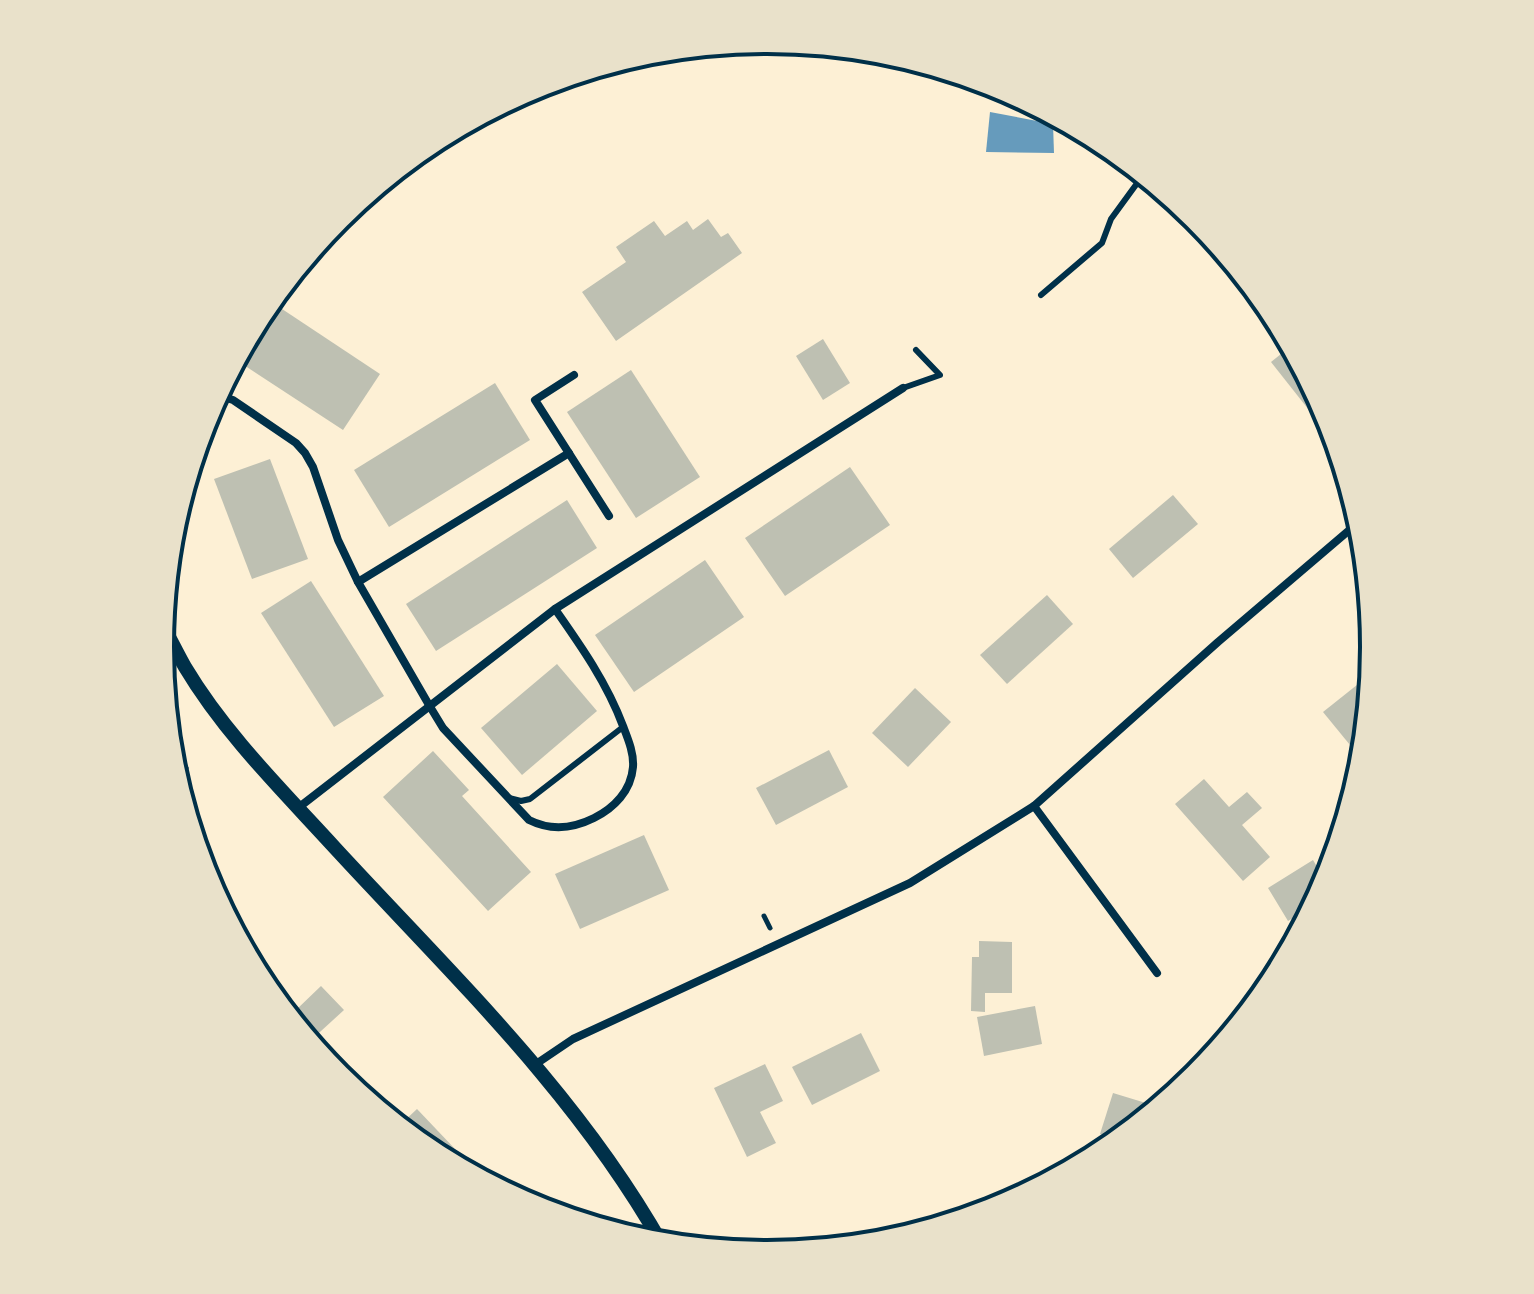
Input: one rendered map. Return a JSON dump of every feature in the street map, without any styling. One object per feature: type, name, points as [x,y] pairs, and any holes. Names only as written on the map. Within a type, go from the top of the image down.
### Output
[{"type":"street","points":[[574,375],[535,400],[609,516]]},
{"type":"street","points":[[298,808],[555,609],[903,388]]},
{"type":"street","points":[[229,399],[296,443],[305,453],[313,467],[338,540],[358,582],[443,728],[529,820],[541,826],[570,828],[615,805],[631,779],[633,761],[623,727],[604,685],[555,609]]},
{"type":"street","points":[[358,582],[569,453]]},
{"type":"street","points":[[536,1064],[573,1039],[910,883],[1034,806],[1349,530]]},
{"type":"street","points":[[174,646],[230,730],[298,808],[536,1064],[626,1184],[653,1229]]},
{"type":"street","points":[[1034,806],[1157,973]]},
{"type":"lane","points":[[1041,295],[1102,243],[1111,219],[1137,184]]},
{"type":"lane","points":[[903,388],[940,375],[916,350]]},
{"type":"lane","points":[[509,798],[521,801],[530,799],[623,727]]},
{"type":"water","points":[[990,112],[1043,122],[1053,127],[1054,153],[986,152]]},
{"type":"building","points":[[708,219],[721,237],[728,233],[742,253],[616,341],[582,292],[626,262],[616,247],[654,221],[665,236],[687,221],[693,230]]},
{"type":"building","points":[[281,308],[380,374],[343,430],[245,366]]},
{"type":"building","points":[[823,339],[850,383],[823,400],[796,356]]},
{"type":"building","points":[[1282,353],[1313,415],[1271,362]]},
{"type":"building","points":[[631,370],[700,477],[636,518],[567,412]]},
{"type":"building","points":[[495,383],[530,440],[389,527],[354,470]]},
{"type":"building","points":[[270,459],[308,559],[252,579],[214,479]]},
{"type":"building","points":[[850,467],[890,525],[785,596],[745,538]]},
{"type":"building","points":[[1173,495],[1198,524],[1133,578],[1109,549]]},
{"type":"building","points":[[567,500],[597,548],[436,651],[406,604]]},
{"type":"building","points":[[705,560],[744,617],[634,692],[595,635]]},
{"type":"building","points":[[311,581],[384,696],[334,727],[261,613]]},
{"type":"building","points":[[1047,595],[1073,624],[1007,684],[980,655]]},
{"type":"building","points":[[557,664],[597,711],[522,775],[481,728]]},
{"type":"building","points":[[1359,683],[1351,747],[1323,712]]},
{"type":"building","points":[[915,688],[951,722],[908,767],[872,733]]},
{"type":"building","points":[[829,750],[848,787],[776,825],[756,788]]},
{"type":"building","points":[[433,751],[469,790],[462,796],[531,872],[488,911],[383,797]]},
{"type":"building","points":[[1204,779],[1229,807],[1247,792],[1262,808],[1242,825],[1270,857],[1243,881],[1175,804]]},
{"type":"building","points":[[644,835],[669,890],[580,929],[555,874]]},
{"type":"building","points":[[1313,860],[1317,868],[1295,917],[1288,921],[1268,888]]},
{"type":"building","points":[[979,941],[1012,942],[1012,993],[985,993],[985,1012],[971,1011],[972,957],[979,957]]},
{"type":"building","points":[[321,986],[344,1010],[318,1034],[297,1009]]},
{"type":"building","points":[[1035,1006],[1042,1044],[984,1056],[977,1017]]},
{"type":"building","points":[[861,1033],[880,1071],[812,1105],[792,1067]]},
{"type":"building","points":[[765,1064],[783,1101],[760,1112],[776,1143],[747,1157],[714,1088]]},
{"type":"building","points":[[1113,1093],[1146,1103],[1103,1135],[1100,1134]]},
{"type":"building","points":[[417,1109],[460,1155],[438,1140],[407,1118]]}]
